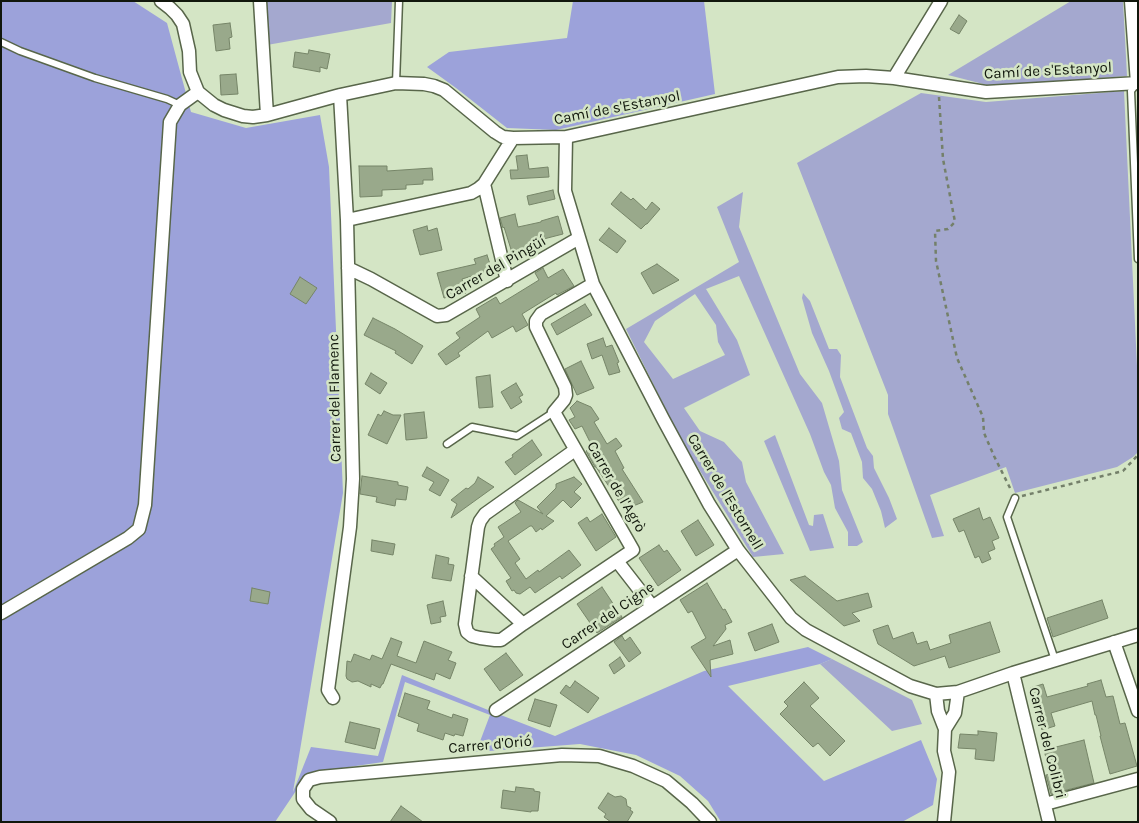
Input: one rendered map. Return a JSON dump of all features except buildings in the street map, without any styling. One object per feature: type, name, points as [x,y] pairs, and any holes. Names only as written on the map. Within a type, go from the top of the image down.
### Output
[{"type":"street","points":[[1,613],[128,538],[139,529],[146,495],[170,122],[180,105],[198,92],[190,72],[189,51],[183,24],[177,15],[161,1]]},
{"type":"street","points":[[260,1],[267,115]]},
{"type":"street","points":[[894,78],[941,1]]},
{"type":"street","points":[[1131,1],[1137,83]]},
{"type":"street","name":"Camí de s'Estanyol","points":[[198,92],[214,105],[234,114],[253,116],[267,115],[340,95],[396,83],[424,84],[444,90],[495,132],[513,138],[566,137],[838,77],[894,78],[986,92],[1137,83]]},
{"type":"street","name":"Carrer del Flamenc","points":[[333,698],[328,690],[350,527],[353,479],[347,220],[340,95]]},
{"type":"street","name":"Carrer de l'Estornell","points":[[566,137],[565,191],[593,284],[709,504],[738,550],[791,618],[806,630],[910,686],[936,694],[958,692],[1013,672],[1138,634]]},
{"type":"street","points":[[347,220],[471,193],[484,184],[513,138]]},
{"type":"street","points":[[484,184],[507,281]]},
{"type":"street","name":"Carrer del Pingüí","points":[[348,268],[437,316],[446,315],[579,238]]},
{"type":"street","points":[[554,412],[564,400],[566,395],[565,387],[536,327],[536,321],[541,314],[593,284]]},
{"type":"street","name":"Carrer de l'Agrò","points":[[471,576],[465,624],[467,632],[472,636],[480,638],[501,640],[633,550],[554,412]]},
{"type":"street","points":[[523,624],[471,576],[478,527],[485,514],[575,450]]},
{"type":"street","name":"Carrer del Cigne","points":[[496,710],[738,550]]},
{"type":"street","points":[[618,561],[652,606]]},
{"type":"street","points":[[1114,642],[1138,711]]},
{"type":"street","name":"Carrer del Colibri","points":[[1013,672],[1050,822]]},
{"type":"street","points":[[945,729],[956,713],[958,692]]},
{"type":"street","points":[[936,694],[938,711],[945,729],[944,751],[949,772],[944,822]]},
{"type":"street","name":"Carrer d'Orió","points":[[330,822],[311,810],[302,799],[303,788],[309,780],[330,776],[562,755],[598,756],[633,766],[666,781],[692,803],[710,822]]},
{"type":"street","points":[[1045,804],[1138,779]]},
{"type":"lane","points":[[396,83],[400,1]]},
{"type":"lane","points":[[1,42],[78,72],[167,99],[180,105]]},
{"type":"lane","points":[[1137,83],[1131,91],[1138,259]]},
{"type":"lane","points":[[447,444],[472,426],[517,436],[554,412]]},
{"type":"lane","points":[[1014,498],[1007,517],[1055,660]]},
{"type":"path","points":[[938,85],[944,159],[955,222],[948,229],[936,231],[936,261],[957,358],[983,417],[984,433],[990,448],[1014,498],[1123,471],[1138,455]]},
{"type":"shaded area","points":[[1,1],[133,1],[167,23],[191,112],[246,128],[320,115],[329,167],[343,493],[293,792],[311,747],[378,756],[402,675],[555,736],[704,671],[808,647],[832,659],[820,664],[728,686],[824,781],[921,740],[937,779],[933,805],[902,822],[721,822],[708,801],[680,776],[636,755],[580,744],[476,752],[490,715],[405,682],[383,762],[308,773],[275,822],[1,822]]},
{"type":"shaded area","points":[[265,1],[392,1],[391,23],[267,45]]},
{"type":"shaded area","points":[[573,1],[704,1],[715,94],[556,130],[507,128],[427,67],[449,52],[567,38]]},
{"type":"shaded area","points":[[1071,1],[1123,1],[1127,76],[991,86],[948,75]]},
{"type":"shaded area","points":[[1124,91],[1138,387],[1138,452],[1117,467],[1015,493],[1006,467],[930,495],[944,536],[932,538],[888,414],[888,395],[797,163],[921,93],[986,102]]},
{"type":"shaded area","points":[[743,192],[739,227],[800,374],[822,403],[839,461],[842,490],[863,542],[857,546],[848,546],[848,532],[835,508],[831,485],[739,276],[706,289],[737,340],[750,375],[684,408],[700,431],[724,442],[742,462],[746,482],[784,554],[753,557],[681,440],[626,329],[739,262],[717,207]],"holes":[[[695,294],[716,325],[718,342],[725,355],[673,379],[644,342],[655,321]]]},
{"type":"shaded area","points":[[803,293],[810,301],[829,349],[837,349],[841,355],[840,377],[867,448],[873,456],[874,468],[897,519],[885,528],[881,511],[872,489],[863,478],[862,462],[851,433],[842,429],[839,418],[844,412],[812,333],[802,298]]},
{"type":"shaded area","points":[[775,435],[809,525],[813,526],[814,515],[823,514],[834,548],[810,551],[764,441]]},
{"type":"shaded area","points":[[832,659],[912,700],[922,724],[892,731],[820,664]]}]
